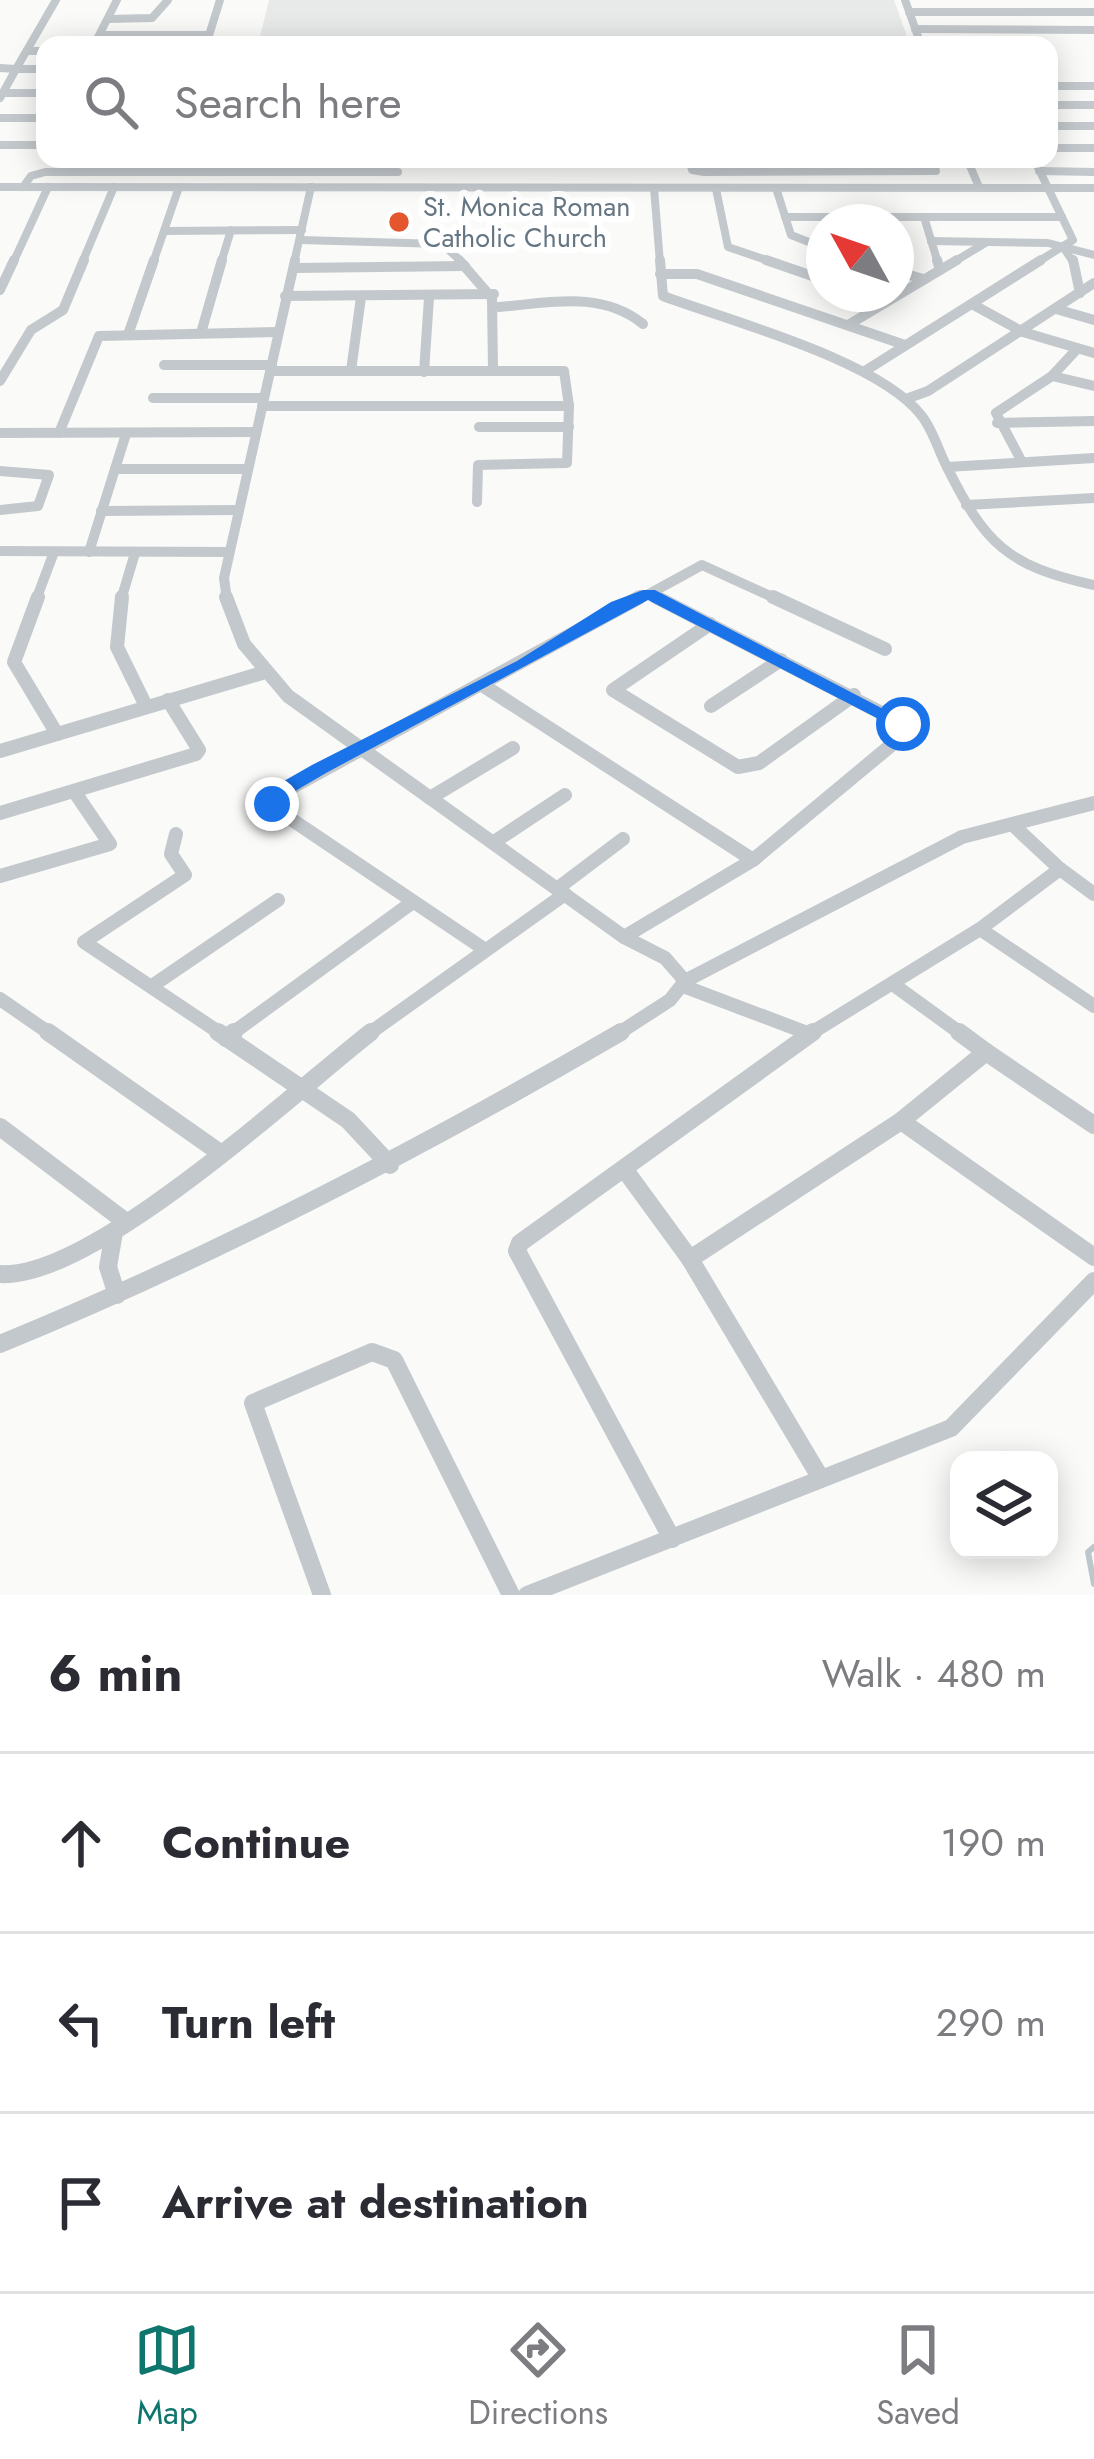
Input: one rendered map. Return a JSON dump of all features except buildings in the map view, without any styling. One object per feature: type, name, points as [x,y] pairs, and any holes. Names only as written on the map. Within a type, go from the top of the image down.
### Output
[{"type":"street","points":[[2,95],[56,0]]},
{"type":"street","points":[[117,0],[101,35],[122,36]]},
{"type":"street","points":[[107,19],[152,18],[168,0]]},
{"type":"street","points":[[208,36],[220,0]]},
{"type":"street","points":[[905,0],[918,36]]},
{"type":"street","points":[[1013,0],[1017,11]]},
{"type":"street","points":[[1084,0],[1093,12]]},
{"type":"street","points":[[909,12],[1093,12]]},
{"type":"street","points":[[916,29],[1094,31]]},
{"type":"street","points":[[976,29],[979,36]]},
{"type":"street","points":[[27,51],[36,51]]},
{"type":"street","points":[[0,68],[36,69]]},
{"type":"street","points":[[1058,86],[1094,86]]},
{"type":"street","points":[[2,95],[36,93]]},
{"type":"street","points":[[1058,105],[1094,105]]},
{"type":"street","points":[[0,118],[36,118]]},
{"type":"street","points":[[1058,126],[1094,126]]},
{"type":"street","points":[[0,145],[36,145]]},
{"type":"street","points":[[1058,148],[1094,148]]},
{"type":"street","points":[[395,187],[399,168]]},
{"type":"street","points":[[691,168],[704,172],[935,168]]},
{"type":"street","points":[[971,168],[980,187]]},
{"type":"street","points":[[865,371],[1073,240],[1038,168]]},
{"type":"street","points":[[1039,171],[1094,172]]},
{"type":"street","points":[[23,188],[31,176],[45,172],[398,172]]},
{"type":"street","points":[[0,187],[1094,188]]},
{"type":"street","points":[[0,290],[48,187]]},
{"type":"street","points":[[0,381],[31,329],[63,310],[115,187]]},
{"type":"street","points":[[129,332],[179,187]]},
{"type":"street","points":[[311,187],[228,551],[225,599],[239,637],[262,673],[624,937],[665,958],[684,983],[810,1034]]},
{"type":"street","points":[[653,188],[662,296],[865,371],[921,414],[986,539],[1040,573],[1094,585]]},
{"type":"street","points":[[776,188],[791,235],[806,241]]},
{"type":"street","points":[[716,189],[728,247],[806,274]]},
{"type":"street","points":[[785,217],[1062,217]]},
{"type":"street","points":[[924,217],[940,269]]},
{"type":"street","points":[[166,231],[231,230],[436,242],[494,295],[499,307],[493,370]]},
{"type":"street","points":[[201,333],[231,230]]},
{"type":"street","points":[[931,241],[1063,247],[1094,255]]},
{"type":"street","points":[[914,284],[988,242]]},
{"type":"street","points":[[1063,247],[1072,254],[1080,292]]},
{"type":"street","points":[[294,268],[465,266]]},
{"type":"street","points":[[660,274],[697,274],[904,345]]},
{"type":"street","points":[[914,277],[922,279]]},
{"type":"street","points":[[906,400],[1023,332],[1094,283]]},
{"type":"street","points":[[286,296],[494,295]]},
{"type":"street","points":[[351,371],[361,298]]},
{"type":"street","points":[[424,372],[429,298]]},
{"type":"street","points":[[499,307],[604,302],[626,309],[643,324]]},
{"type":"street","points":[[972,304],[1023,332],[1094,353]]},
{"type":"street","points":[[1056,309],[1094,320]]},
{"type":"street","points":[[848,325],[869,312]]},
{"type":"street","points":[[59,433],[94,339],[129,332],[278,332]]},
{"type":"street","points":[[1022,463],[996,413],[1052,376],[1077,349]]},
{"type":"street","points":[[164,364],[351,371],[564,371],[569,406],[567,464],[478,465],[477,502]]},
{"type":"street","points":[[1052,376],[1094,386]]},
{"type":"street","points":[[153,398],[569,406]]},
{"type":"street","points":[[998,423],[1094,421]]},
{"type":"street","points":[[479,427],[569,427]]},
{"type":"street","points":[[0,433],[254,432]]},
{"type":"street","points":[[89,552],[126,434]]},
{"type":"street","points":[[947,467],[1094,458]]},
{"type":"street","points":[[115,469],[246,470]]},
{"type":"street","points":[[0,471],[49,475],[38,506],[0,510]]},
{"type":"street","points":[[966,505],[1094,498]]},
{"type":"street","points":[[101,511],[236,510]]},
{"type":"street","points":[[0,551],[228,551]]},
{"type":"street","points":[[54,552],[14,662],[57,734]]},
{"type":"street","points":[[135,553],[112,635],[119,664],[146,706]]},
{"type":"street","points":[[481,947],[410,904],[270,801],[360,748],[484,686],[617,606],[703,565],[884,649]]},
{"type":"street","points":[[624,937],[753,860],[901,737],[903,724],[649,594]]},
{"type":"street","points":[[710,624],[615,685],[614,692],[738,767],[759,763],[854,695]]},
{"type":"street","points":[[710,706],[782,660]]},
{"type":"street","points":[[0,751],[262,673]]},
{"type":"street","points":[[484,686],[753,860]]},
{"type":"street","points":[[0,813],[76,794],[198,752],[168,700]]},
{"type":"street","points":[[430,799],[513,748]]},
{"type":"street","points":[[0,876],[110,844],[76,794]]},
{"type":"street","points":[[494,842],[565,795]]},
{"type":"street","points":[[0,1344],[117,1295],[390,1165],[637,1023],[684,983],[920,857],[962,837],[1094,802]]},
{"type":"street","points":[[1014,826],[1094,894]]},
{"type":"street","points":[[176,834],[171,854],[185,874],[84,942],[348,1120],[390,1165]]},
{"type":"street","points":[[0,1274],[34,1274],[120,1227],[623,839]]},
{"type":"street","points":[[672,1539],[517,1251],[526,1237],[810,1034],[980,929],[1060,869]]},
{"type":"street","points":[[152,986],[278,900]]},
{"type":"street","points":[[226,1038],[410,904]]},
{"type":"street","points":[[980,929],[1094,1006]]},
{"type":"street","points":[[894,985],[1094,1124]]},
{"type":"street","points":[[0,999],[216,1150]]},
{"type":"street","points":[[690,1259],[902,1121],[986,1052]]},
{"type":"street","points":[[902,1121],[1094,1257]]},
{"type":"street","points":[[0,1127],[120,1227]]},
{"type":"street","points":[[625,1170],[690,1259],[820,1477]]},
{"type":"street","points":[[117,1295],[108,1267],[120,1227]]},
{"type":"street","points":[[527,1595],[951,1428],[1094,1281]]},
{"type":"street","points":[[322,1595],[253,1402],[372,1352],[394,1360],[511,1595]]},
{"type":"shaded area","points":[[269,0],[894,0],[907,36],[260,36]]},
{"type":"waterway","points":[[1094,1547],[1088,1552],[1094,1584]]},
{"type":"place","name":"St. Monica Roman Catholic Church","points":[[399,222]]},
{"type":"route","points":[[272,804],[277,794],[319,769],[523,665],[617,606],[649,594],[903,724]]}]
